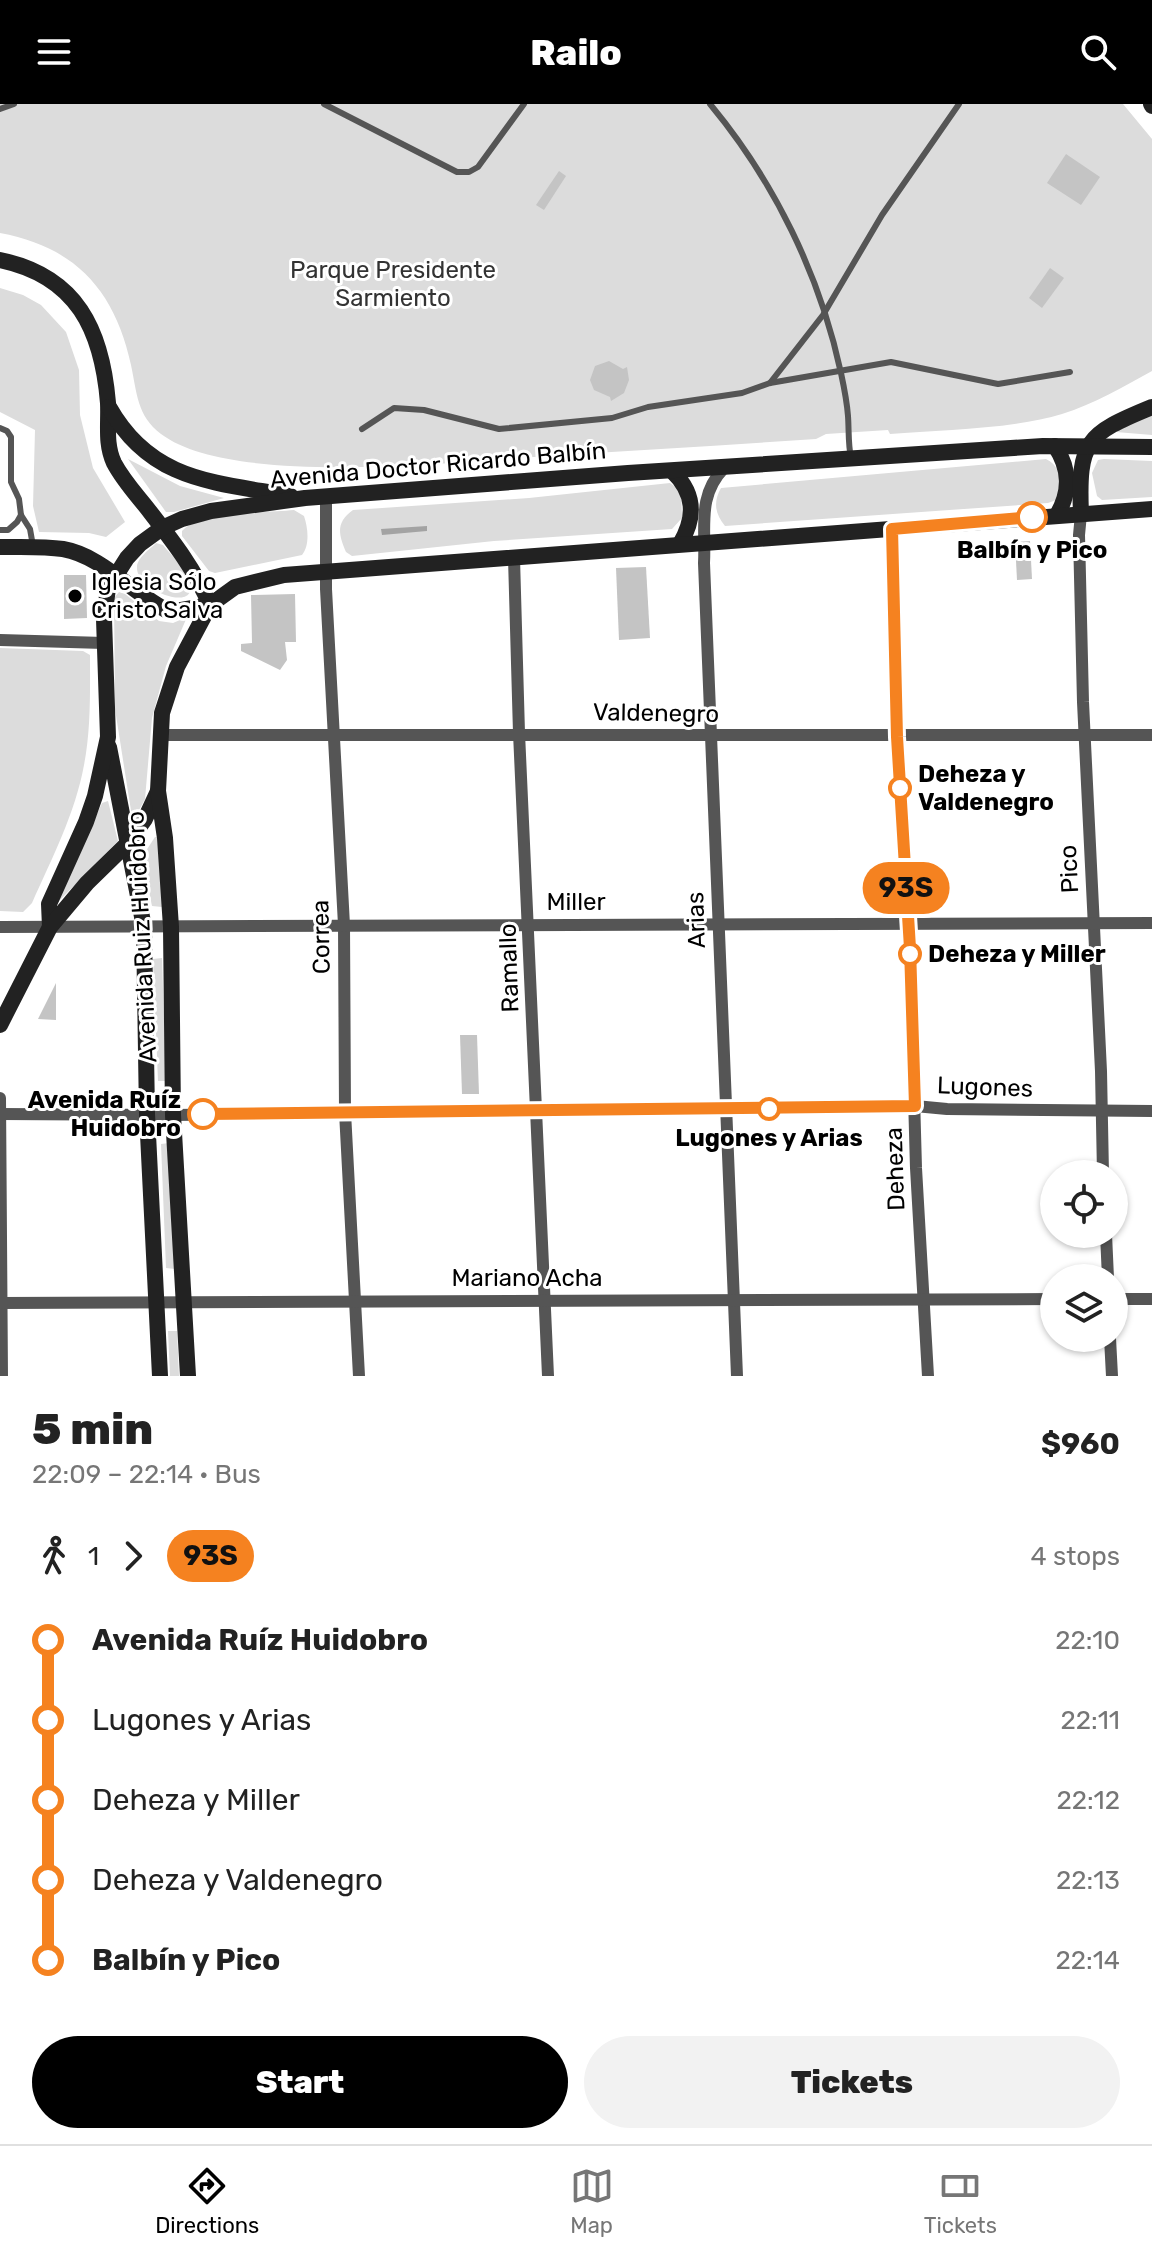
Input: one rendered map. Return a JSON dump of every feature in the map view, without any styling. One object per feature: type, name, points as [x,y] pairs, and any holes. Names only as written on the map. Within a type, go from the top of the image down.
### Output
[{"type":"main road","points":[[0,260],[25,266],[44,276],[83,310],[95,334],[102,359],[108,405],[107,442],[113,461],[126,483],[194,571],[210,605]]},
{"type":"main road","points":[[108,405],[127,436],[169,467],[191,477],[305,498]]},
{"type":"main road","points":[[1081,514],[1080,479],[1087,446],[1111,425],[1152,407]]},
{"type":"main road","points":[[1055,446],[1066,468],[1068,480],[1063,504],[1057,515]]},
{"type":"main road","name":"Avenida Doctor Ricardo Balbín","points":[[50,927],[49,904],[91,809],[108,737],[105,600],[114,575],[140,544],[162,528],[196,514],[326,496],[1055,446],[1152,447]]},
{"type":"main road","points":[[672,471],[689,492],[692,506],[691,520],[680,544]]},
{"type":"main road","points":[[159,735],[168,690],[210,605],[224,593],[244,583],[325,571],[1152,509]]},
{"type":"main road","points":[[0,547],[75,552],[170,612],[210,605]]},
{"type":"main road","name":"Avenida Ruiz Huidobro","points":[[159,735],[158,791],[165,838],[171,927],[173,1115],[188,1376]]},
{"type":"main road","name":"Avenida Ruiz Huidobro","points":[[108,737],[144,927],[147,1114],[160,1376]]},
{"type":"main road","name":"Avenida Doctor Ricardo Balbín","points":[[0,1025],[50,927],[87,883],[127,844],[145,819],[158,791]]},
{"type":"street","name":"Arias","points":[[724,468],[706,492],[705,624],[737,1376]]},
{"type":"street","name":"Correa","points":[[326,496],[325,571],[344,925],[345,1112],[359,1376]]},
{"type":"street","name":"Pico","points":[[1081,514],[1084,736],[1101,1071],[1102,1160]]},
{"type":"street","name":"Deheza","points":[[892,529],[897,737],[909,925],[928,1376]]},
{"type":"street","name":"Ramallo","points":[[514,558],[548,1376]]},
{"type":"street","points":[[0,640],[104,643]]},
{"type":"street","name":"Valdenegro","points":[[159,735],[1152,735]]},
{"type":"street","name":"Miller","points":[[0,927],[1152,923]]},
{"type":"street","points":[[0,1098],[2,1376]]},
{"type":"street","name":"Lugones","points":[[0,1114],[173,1115],[915,1106],[1152,1111]]},
{"type":"street","name":"Mariano Acha","points":[[0,1303],[1040,1299]]},
{"type":"street","points":[[1128,1299],[1152,1299]]},
{"type":"street","points":[[1111,1352],[1112,1376]]},
{"type":"lane","points":[[0,109],[14,104]]},
{"type":"lane","points":[[324,104],[457,172],[469,172],[486,158],[524,104]]},
{"type":"lane","points":[[710,104],[751,158],[774,197],[816,285],[840,370],[848,414],[851,459]]},
{"type":"lane","points":[[770,383],[823,315],[882,215],[959,104]]},
{"type":"lane","points":[[362,429],[394,408],[424,410],[499,429],[612,418],[648,407],[742,393],[770,383],[891,362],[998,384],[1070,372]]},
{"type":"lane","points":[[0,428],[11,437],[11,482],[19,499],[21,515],[30,529],[33,548]]},
{"type":"lane","points":[[0,530],[8,530],[21,515]]},
{"type":"green space","name":"Parque Presidente Sarmiento","points":[[0,104],[1123,104],[1152,139],[1152,371],[1097,400],[1062,414],[977,428],[890,434],[888,430],[826,434],[816,439],[348,467],[239,461],[195,451],[161,434],[147,420],[139,403],[124,339],[103,294],[88,276],[50,249],[0,233]]},
{"type":"green space","points":[[0,288],[41,305],[66,332],[79,370],[80,415],[93,468],[125,522],[106,537],[89,533],[39,532],[33,506],[35,430],[0,412]]},
{"type":"green space","points":[[1152,413],[1152,435],[1116,432]]},
{"type":"green space","points":[[128,459],[180,486],[224,498],[166,512]]},
{"type":"green space","points":[[1046,459],[1058,471],[1059,481],[1059,499],[1048,503],[725,526],[716,508],[721,488]]},
{"type":"green space","points":[[1098,460],[1152,461],[1152,497],[1102,500],[1097,496],[1092,473]]},
{"type":"green space","points":[[670,483],[681,491],[682,518],[672,529],[494,541],[352,556],[346,552],[340,534],[341,524],[353,510],[529,498]]},
{"type":"green space","points":[[294,510],[304,516],[306,526],[307,541],[302,555],[215,573],[209,571],[182,536],[182,531],[191,524],[218,516]]},
{"type":"green space","points":[[156,543],[163,545],[187,575],[190,590],[186,596],[167,596],[146,584],[139,576],[139,560]]},
{"type":"green space","points":[[119,592],[159,621],[173,623],[187,617],[166,666],[152,718],[145,799],[132,817],[115,709],[114,598]]},
{"type":"green space","points":[[0,648],[83,651],[90,655],[89,724],[80,783],[55,852],[32,903],[23,912],[0,911]]},
{"type":"green space","points":[[108,801],[118,841],[56,904],[102,803]]},
{"type":"green space","points":[[155,837],[160,838],[162,907],[152,906],[142,857]]},
{"type":"green space","points":[[162,958],[166,1081],[158,1081],[153,959]]},
{"type":"green space","points":[[169,1143],[175,1269],[166,1268],[161,1144]]},
{"type":"green space","points":[[168,1331],[177,1331],[179,1376],[170,1376]]},
{"type":"shaded area","points":[[427,526],[427,531],[382,535],[381,529]]},
{"type":"building","points":[[1066,154],[1100,177],[1081,205],[1047,183]]},
{"type":"building","points":[[559,171],[566,176],[544,210],[536,205]]},
{"type":"building","points":[[1050,268],[1064,278],[1042,308],[1029,298]]},
{"type":"building","points":[[609,361],[623,369],[627,367],[629,380],[624,393],[611,401],[610,397],[594,390],[590,380],[595,366]]},
{"type":"building","points":[[1030,541],[1032,579],[1017,580],[1015,542]]},
{"type":"building","points":[[646,567],[650,638],[619,640],[616,568]]},
{"type":"building","name":"Iglesia Sólo Cristo Salva","points":[[64,575],[86,575],[87,618],[64,619]]},
{"type":"building","points":[[295,594],[296,642],[285,642],[287,660],[280,670],[241,651],[241,644],[252,643],[251,595]]},
{"type":"building","points":[[56,983],[56,1020],[38,1019]]},
{"type":"building","points":[[460,1035],[477,1035],[479,1094],[462,1094]]},
{"type":"bus line","name":"93S","points":[[203,1114],[915,1106],[910,948],[897,737],[892,529],[1032,517]]},
{"type":"place","name":"Balbín y Pico","points":[[1032,517]]},
{"type":"place","name":"Iglesia Sólo Cristo Salva","points":[[75,596]]},
{"type":"place","name":"Deheza y Valdenegro","points":[[900,788]]},
{"type":"place","name":"Deheza y Miller","points":[[910,954]]},
{"type":"place","name":"Lugones y Arias","points":[[769,1109]]},
{"type":"place","name":"Avenida Ruíz Huidobro","points":[[203,1114]]}]
